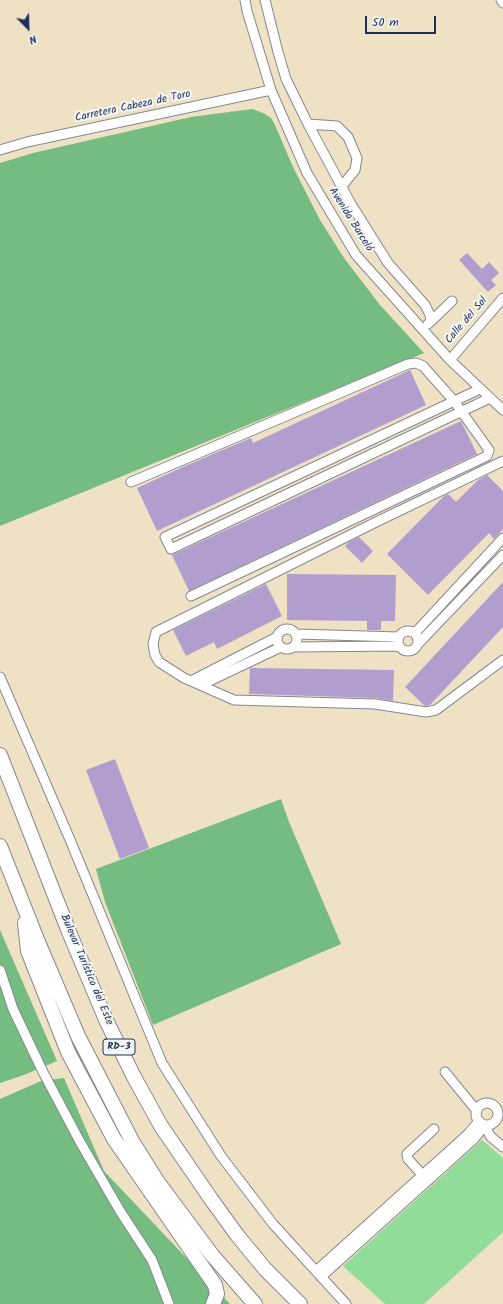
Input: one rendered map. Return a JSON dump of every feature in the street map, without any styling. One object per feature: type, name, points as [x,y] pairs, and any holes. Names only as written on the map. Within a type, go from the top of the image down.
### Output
[{"type":"highway","name":"Bulevar Turístico del Este","points":[[0,755],[72,939],[107,1022],[134,1077],[161,1126],[215,1205],[265,1269],[300,1304]]},
{"type":"highway","name":"RD-3","points":[[0,846],[78,1036],[132,1141],[157,1181],[208,1249],[255,1304]]},
{"type":"highway","points":[[23,905],[28,950],[68,1052],[114,1139],[215,1285],[217,1294],[213,1304]]},
{"type":"street","name":"Avenida Barceló","points":[[245,0],[271,90],[307,173],[356,255],[450,360],[503,410]]},
{"type":"street","points":[[265,0],[286,79],[308,124],[342,186],[388,263],[425,305],[431,321]]},
{"type":"street","name":"Carretera Cabeza de Toro","points":[[0,150],[27,142],[271,90]]},
{"type":"street","points":[[308,124],[337,126],[348,138],[357,158],[355,170],[342,186]]},
{"type":"street","name":"Calle del Sol","points":[[450,360],[503,298]]},
{"type":"street","points":[[423,330],[452,301]]},
{"type":"street","points":[[131,482],[408,364],[416,363],[423,366],[454,401],[489,450],[487,456],[191,596]]},
{"type":"street","points":[[480,388],[165,537],[171,549],[490,398]]},
{"type":"street","points":[[503,461],[374,523],[156,632],[153,644],[155,655],[159,662],[184,678],[234,700],[375,704],[426,712],[436,710],[503,660]]},
{"type":"street","points":[[415,633],[503,538]]},
{"type":"street","points":[[418,644],[418,638],[415,633],[406,631],[399,637],[399,646],[404,651],[411,651],[417,647],[418,644],[503,555]]},
{"type":"street","points":[[191,681],[277,637],[280,632],[285,629],[291,630],[296,634],[399,637]]},
{"type":"street","points":[[293,647],[296,641],[296,634]]},
{"type":"street","points":[[277,637],[278,643],[281,647],[287,649],[293,647],[399,646]]},
{"type":"street","points":[[201,685],[281,647]]},
{"type":"street","points":[[0,677],[71,842],[162,1063],[221,1156],[273,1224],[346,1304]]},
{"type":"street","points":[[0,970],[13,1009],[43,1072],[120,1211],[152,1260],[169,1304]]},
{"type":"street","points":[[445,1072],[477,1111],[476,1114],[490,1136],[503,1147]]},
{"type":"street","points":[[477,1111],[484,1104],[492,1104],[497,1109],[497,1119],[492,1124],[482,1123]]},
{"type":"street","points":[[318,1274],[424,1178],[474,1139],[482,1123]]},
{"type":"street","points":[[424,1178],[408,1159],[407,1154],[434,1129]]},
{"type":"green space","points":[[252,109],[271,118],[293,167],[320,220],[344,258],[380,305],[424,353],[0,526],[0,163],[33,153],[191,117]]},
{"type":"green space","points":[[281,799],[289,822],[341,944],[153,1025],[105,902],[96,869]]},
{"type":"green space","points":[[0,930],[57,1061],[0,1083]]},
{"type":"green space","points":[[64,1078],[104,1171],[230,1304],[0,1304],[0,1099],[41,1081]]},
{"type":"green space","points":[[482,1140],[503,1158],[503,1232],[424,1304],[385,1304],[343,1266]]},
{"type":"building","points":[[467,253],[482,269],[489,262],[499,273],[491,280],[496,285],[488,292],[459,260]]},
{"type":"building","points":[[410,370],[426,405],[157,531],[137,488],[251,438],[253,443]]},
{"type":"building","points":[[461,421],[477,454],[189,591],[172,555]]},
{"type":"building","points":[[487,475],[503,491],[503,529],[494,539],[489,533],[428,595],[387,554],[444,496],[448,494],[456,502],[478,480]]},
{"type":"building","points":[[359,537],[373,551],[362,563],[345,546],[349,542]]},
{"type":"building","points":[[287,574],[396,575],[395,621],[381,621],[381,630],[367,630],[367,621],[287,620]]},
{"type":"building","points":[[503,582],[503,627],[430,705],[425,706],[405,687]]},
{"type":"building","points":[[266,584],[282,616],[217,649],[214,642],[186,656],[173,630]]},
{"type":"building","points":[[250,668],[394,670],[393,701],[375,698],[249,694]]},
{"type":"building","points":[[115,759],[149,848],[120,859],[86,770]]}]
